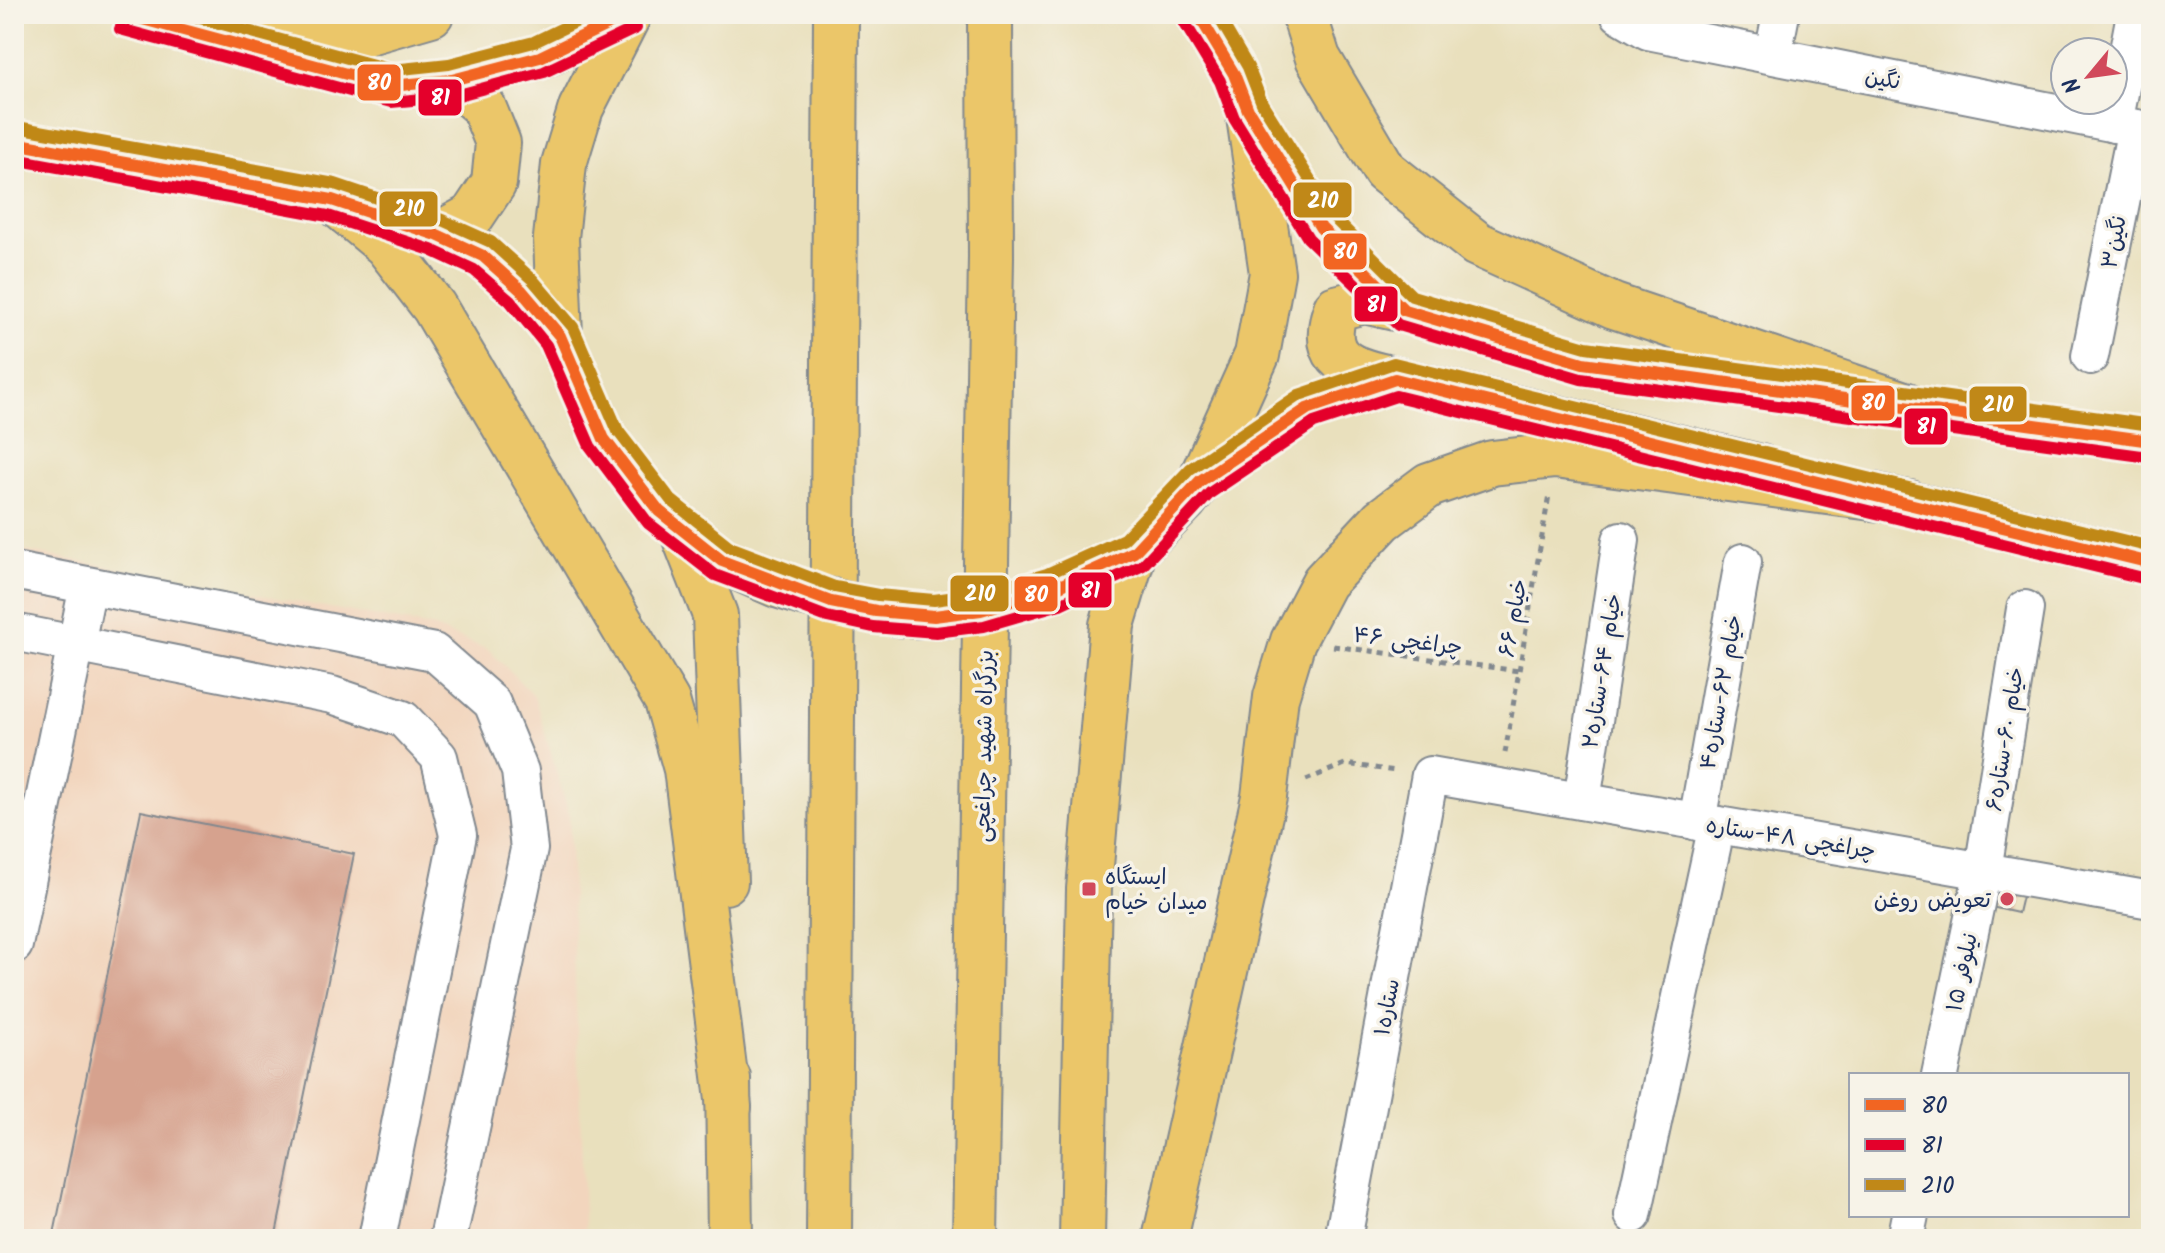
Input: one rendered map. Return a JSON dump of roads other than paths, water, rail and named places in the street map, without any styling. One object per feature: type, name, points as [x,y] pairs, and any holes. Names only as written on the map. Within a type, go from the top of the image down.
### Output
[{"type":"main road","points":[[124,14],[391,86],[452,80],[540,57],[628,16]]},
{"type":"main road","points":[[142,14],[358,35],[431,14]]},
{"type":"main road","points":[[829,1239],[836,14]]},
{"type":"main road","name":"بزرگراه شهید چراغچی","points":[[975,1239],[991,288],[990,14]]},
{"type":"main road","points":[[1198,14],[1234,74],[1248,110],[1321,228],[1404,310]]},
{"type":"main road","points":[[1304,14],[1318,58],[1385,171],[1477,244],[1614,306],[1907,405]]},
{"type":"main road","points":[[560,336],[556,238],[564,164],[581,108],[628,16]]},
{"type":"main road","points":[[437,235],[472,216],[494,183],[498,143],[483,106],[452,80]]},
{"type":"main road","points":[[1200,481],[1257,355],[1272,273],[1248,110]]},
{"type":"main road","points":[[14,143],[332,200],[437,235],[483,256],[521,290],[560,336],[604,439],[659,511],[722,561],[777,585],[831,602],[934,616],[981,610],[1053,589],[1134,552],[1200,481],[1307,409],[1395,379]]},
{"type":"main road","points":[[332,200],[386,245],[434,307],[667,701],[686,769],[729,1107]]},
{"type":"main road","points":[[2151,441],[1907,405],[1583,363],[1365,301],[1336,308],[1330,325],[1331,344],[1340,360],[1354,371],[2151,563]]},
{"type":"main road","points":[[1165,1239],[1264,797],[1276,697],[1293,641],[1324,582],[1382,520],[1429,485],[1492,463],[1555,456],[1910,503]]},
{"type":"main road","points":[[682,531],[715,615],[721,721],[730,1239]]},
{"type":"main road","points":[[1082,1239],[1089,889],[1112,625],[1134,552]]},
{"type":"street","name":"نگین","points":[[1619,14],[1648,31],[2133,128]]},
{"type":"street","points":[[1773,55],[1781,14]]},
{"type":"street","name":"نگین۳","points":[[2090,356],[2133,128],[2135,14]]},
{"type":"street","name":"خیام ۶۴-ستاره۲","points":[[1582,801],[1621,540]]},
{"type":"street","name":"خیام ۶۲-ستاره۴","points":[[1633,1215],[1707,823],[1743,562]]},
{"type":"street","points":[[14,571],[434,652],[492,703],[520,771],[529,849],[448,1239]]},
{"type":"street","points":[[14,945],[88,586]]},
{"type":"street","name":"خیام ۶۰-ستاره۶","points":[[1983,870],[2025,609]]},
{"type":"street","points":[[14,632],[332,695],[403,719],[439,757],[458,835],[377,1239]]},
{"type":"street","name":"چراغچی ۴۸-ستاره","points":[[1430,775],[2151,900]]},
{"type":"street","name":"ستاره۱","points":[[1343,1239],[1430,775]]},
{"type":"street","name":"نیلوفر ۱۵","points":[[1940,1073],[1983,870]]},
{"type":"street","points":[[1905,1239],[1910,1217]]},
{"type":"place","name":"ایستگاه میدان خیام","points":[[1089,889]]},
{"type":"place","name":"تعویض روغن","points":[[2007,899]]}]
